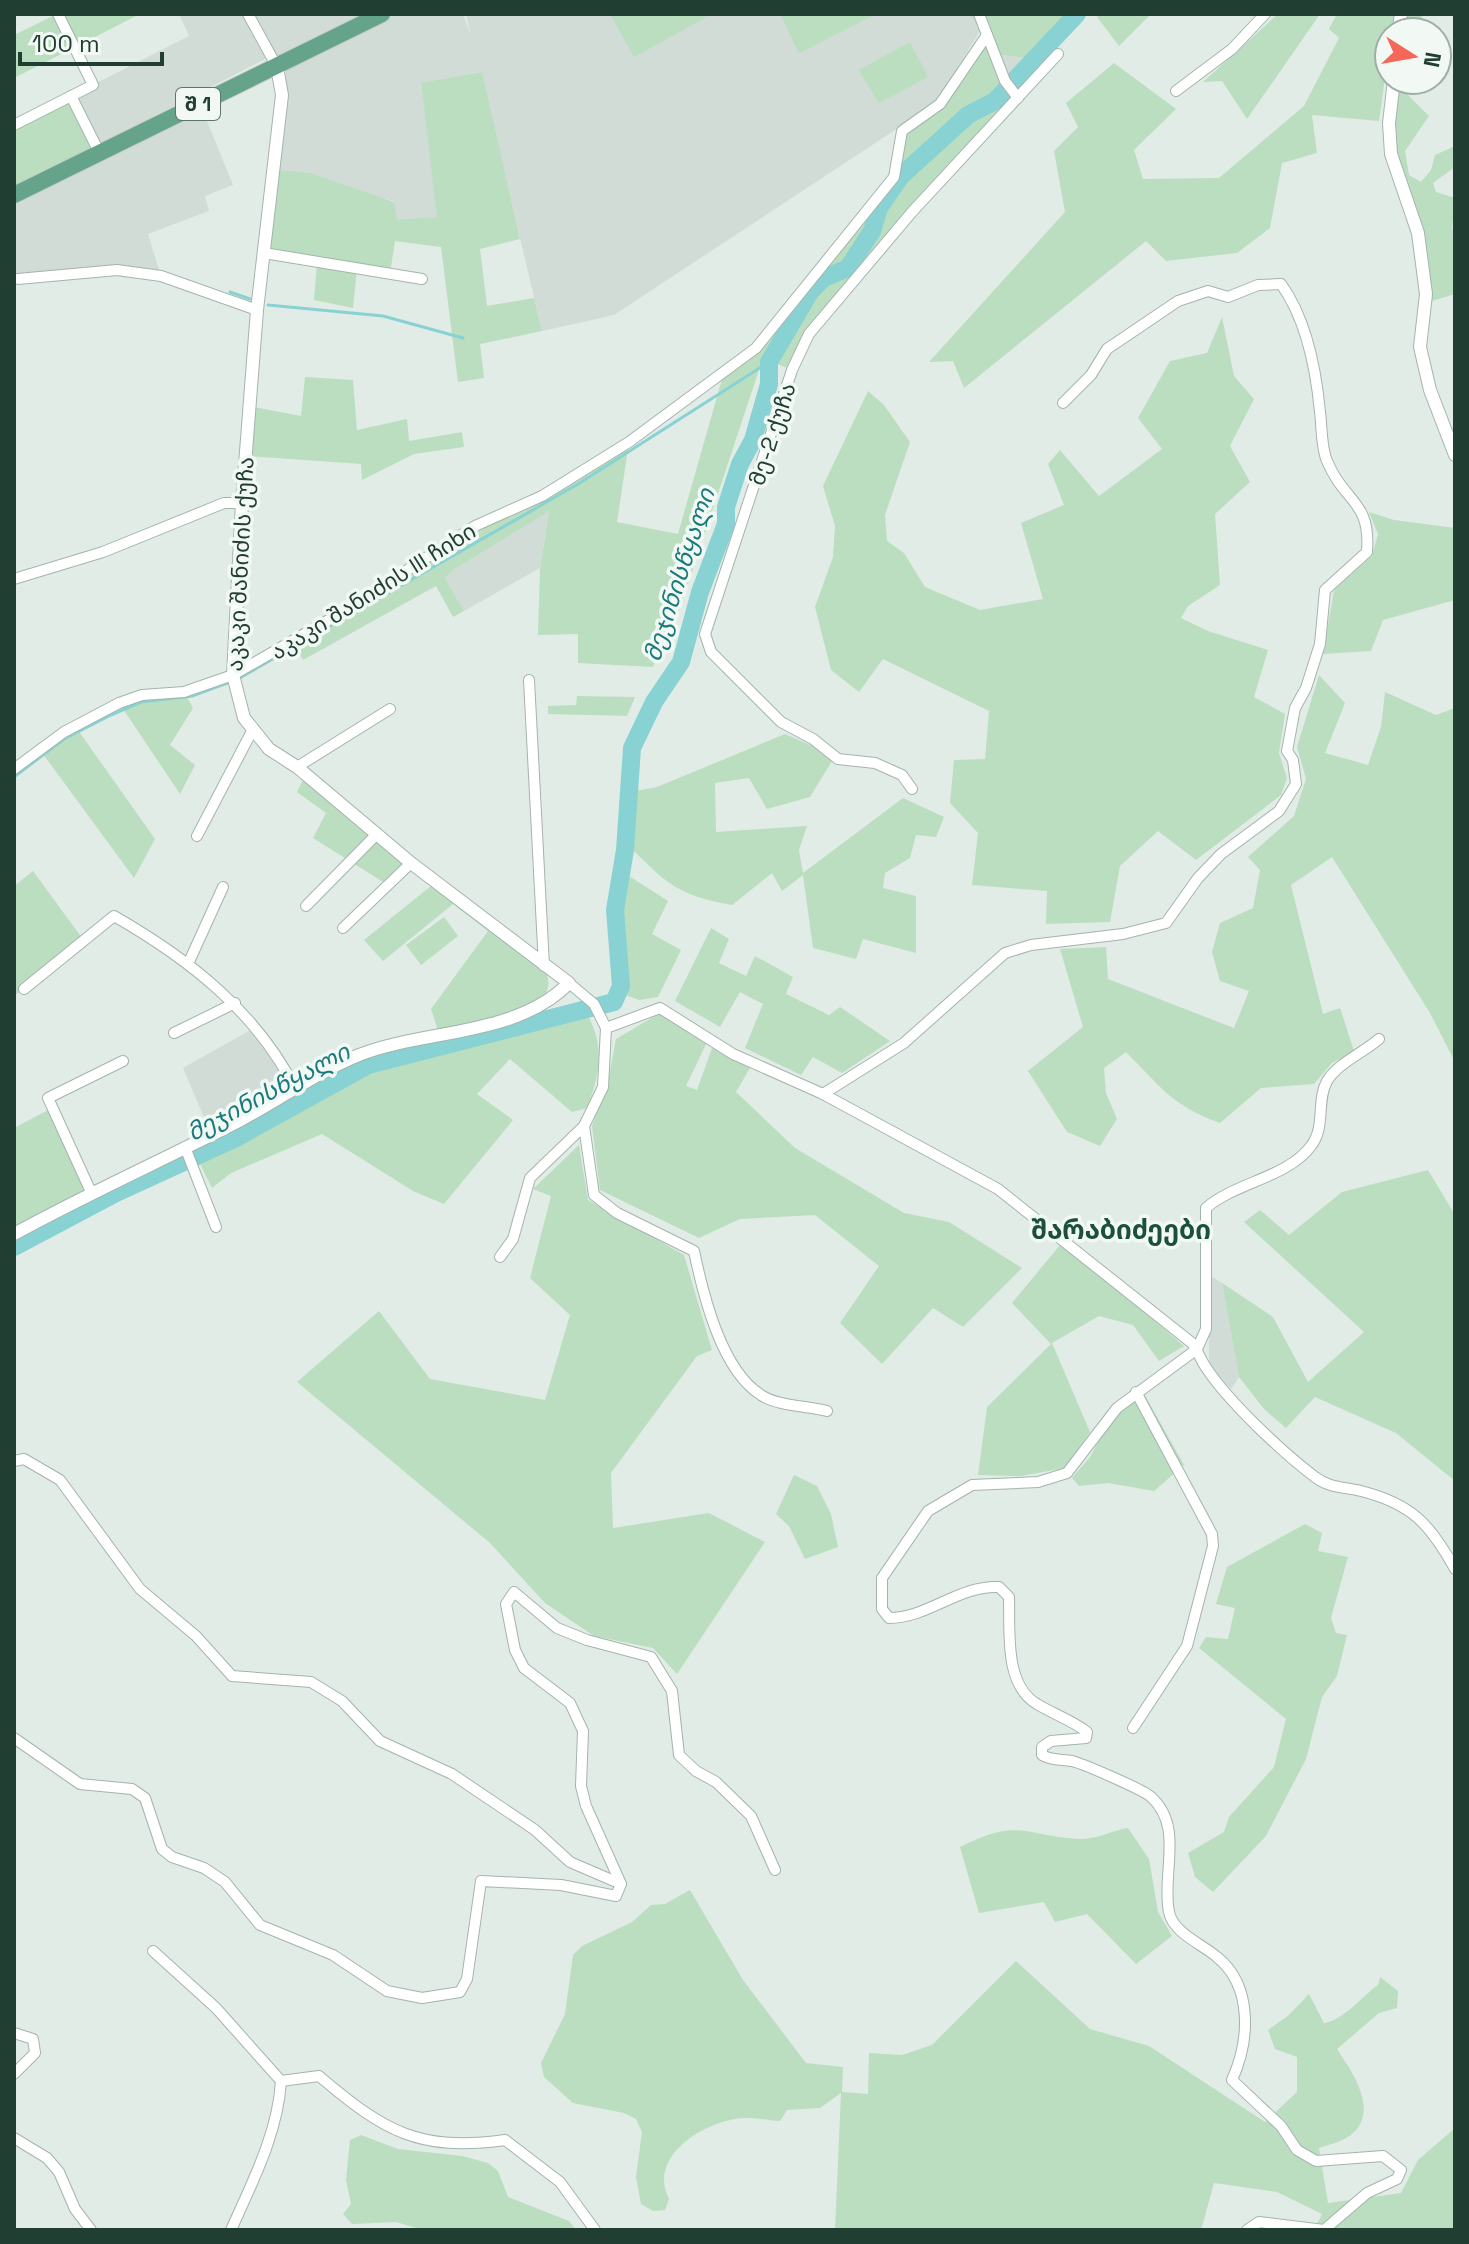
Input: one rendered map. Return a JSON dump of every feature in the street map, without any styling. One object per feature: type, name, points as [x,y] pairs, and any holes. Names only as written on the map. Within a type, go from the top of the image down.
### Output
[{"type":"main road","name":"შ 1","points":[[14,195],[382,14]]},
{"type":"street","points":[[14,125],[93,85],[58,14]]},
{"type":"street","name":"აკაკი შანიძის ქუჩა","points":[[248,14],[277,67],[282,95],[257,310],[242,503],[233,675],[244,718],[269,749],[297,767],[411,863],[594,1004],[605,1025]]},
{"type":"street","points":[[979,14],[1005,81],[1016,96]]},
{"type":"street","points":[[1176,91],[1232,49],[1265,14]]},
{"type":"street","name":"აკაკი შანიძის III ჩიხი","points":[[14,769],[64,732],[119,703],[142,695],[184,692],[233,675],[346,610],[475,526],[542,496],[617,449],[756,348],[894,177],[902,131],[940,104],[987,35]]},
{"type":"street","name":"მე-2 ქუჩა","points":[[912,789],[902,775],[875,763],[838,759],[813,739],[781,722],[711,652],[705,634],[792,370],[805,341],[912,212],[1058,54]]},
{"type":"street","points":[[71,96],[100,154]]},
{"type":"street","points":[[1392,96],[1389,123],[1391,154],[1418,233],[1426,294],[1420,347],[1430,390],[1455,455]]},
{"type":"street","points":[[264,253],[422,279]]},
{"type":"street","points":[[18,279],[130,272],[161,276],[257,310]]},
{"type":"street","points":[[823,1094],[904,1043],[1005,953],[1031,945],[1123,934],[1166,923],[1198,878],[1221,854],[1268,821],[1296,784],[1293,760],[1287,751],[1295,708],[1306,688],[1320,644],[1325,590],[1367,552],[1369,526],[1360,508],[1340,487],[1326,458],[1316,373],[1294,302],[1281,284],[1272,282],[1228,297],[1208,291],[1178,301],[1158,318],[1107,349],[1091,375],[1063,403]]},
{"type":"street","points":[[14,579],[103,552],[224,503],[242,503]]},
{"type":"street","points":[[529,680],[544,966]]},
{"type":"street","points":[[297,767],[390,709]]},
{"type":"street","points":[[197,836],[252,731]]},
{"type":"street","points":[[306,906],[376,835]]},
{"type":"street","points":[[343,928],[411,863]]},
{"type":"street","points":[[188,964],[223,887]]},
{"type":"street","points":[[24,989],[114,916],[188,964],[235,1003],[279,1057],[296,1090]]},
{"type":"street","points":[[14,1234],[91,1192],[186,1150],[356,1056],[509,1017],[555,997],[569,983]]},
{"type":"street","points":[[174,1033],[235,1003]]},
{"type":"street","points":[[500,1257],[513,1239],[530,1178],[584,1126],[603,1087],[605,1025],[660,1008],[733,1054],[823,1094],[998,1189],[1124,1287],[1197,1349],[1207,1369],[1235,1402],[1316,1479],[1335,1487],[1359,1490],[1399,1503],[1417,1514],[1455,1569]]},
{"type":"street","points":[[1247,2230],[1259,2222],[1324,2230],[1367,2193],[1397,2179],[1401,2170],[1383,2156],[1316,2161],[1297,2150],[1281,2126],[1232,2080],[1241,2061],[1244,2024],[1245,2008],[1239,1980],[1219,1958],[1179,1930],[1169,1914],[1168,1856],[1171,1837],[1164,1817],[1149,1796],[1073,1761],[1042,1755],[1042,1747],[1051,1741],[1086,1738],[1087,1732],[1034,1703],[1020,1689],[1011,1649],[1009,1597],[999,1587],[983,1586],[908,1618],[889,1618],[882,1609],[880,1593],[882,1578],[928,1511],[972,1485],[1038,1482],[1067,1473],[1117,1408],[1197,1349],[1206,1329],[1206,1208],[1241,1185],[1271,1174],[1308,1150],[1320,1125],[1321,1097],[1327,1081],[1379,1039]]},
{"type":"street","points":[[91,1192],[48,1098],[123,1061]]},
{"type":"street","points":[[584,1126],[594,1195],[617,1213],[694,1251],[704,1299],[741,1377],[762,1396],[827,1411]]},
{"type":"street","points":[[186,1150],[216,1227]]},
{"type":"street","points":[[1133,1728],[1187,1646],[1213,1546],[1212,1534],[1136,1392]]},
{"type":"street","points":[[14,1461],[24,1459],[60,1480],[140,1589],[196,1636],[232,1676],[311,1682],[342,1701],[380,1741],[452,1774],[535,1830],[570,1862],[621,1884]]},
{"type":"street","points":[[14,1738],[80,1784],[132,1789],[145,1798],[162,1849],[172,1857],[204,1868],[225,1882],[260,1925],[333,1955],[387,1991],[422,1998],[460,1992],[467,1979],[481,1881],[561,1885],[616,1896],[621,1884],[586,1806],[581,1786],[583,1731],[570,1703],[524,1668],[515,1650],[506,1604],[514,1592],[557,1628],[587,1640],[651,1657],[663,1670],[672,1691],[679,1755],[696,1771],[716,1782],[751,1816],[775,1870]]},
{"type":"street","points":[[153,1951],[216,2008],[281,2081],[279,2108],[253,2181],[231,2230]]},
{"type":"street","points":[[14,2033],[33,2039],[35,2053],[14,2074]]},
{"type":"street","points":[[281,2081],[319,2076],[365,2115],[385,2126],[439,2143],[461,2146],[505,2140],[560,2182],[595,2230]]},
{"type":"street","points":[[14,2138],[47,2158],[59,2172],[75,2209],[91,2230]]},
{"type":"shaded area","points":[[179,14],[364,14],[279,59],[271,56],[96,146],[71,96],[189,36]]},
{"type":"shaded area","points":[[397,14],[463,14],[471,35],[466,14],[973,14],[980,31],[936,103],[614,315],[542,331],[481,72],[421,84],[438,217],[396,221],[394,201],[276,170],[286,69]]},
{"type":"shaded area","points":[[994,54],[1033,59],[1016,78],[1005,81]]},
{"type":"shaded area","points":[[202,109],[233,185],[205,196],[209,211],[148,234],[161,276],[117,270],[18,279],[14,275],[14,202]]},
{"type":"shaded area","points":[[549,510],[540,568],[464,611],[445,578]]},
{"type":"shaded area","points":[[256,1027],[296,1090],[211,1134],[183,1068]]},
{"type":"shaded area","points":[[1209,1275],[1222,1283],[1239,1377],[1231,1389],[1209,1367]]},
{"type":"green space","points":[[57,14],[140,14],[14,78],[14,35]]},
{"type":"green space","points":[[610,14],[712,14],[634,57]]},
{"type":"green space","points":[[780,14],[876,14],[799,53]]},
{"type":"green space","points":[[979,14],[1077,14],[1033,59],[995,54],[1018,98],[809,334],[792,370],[763,358],[680,608],[661,643],[653,667],[578,663],[578,634],[538,635],[540,569],[549,511],[445,578],[464,611],[453,617],[436,586],[303,660],[293,642],[629,442],[617,522],[678,534],[724,372],[756,348],[894,177],[901,135],[940,104],[987,35]]},
{"type":"green space","points":[[1099,14],[1151,14],[1119,46],[1097,17]]},
{"type":"green space","points":[[1278,14],[1320,14],[1247,119],[1222,81],[1203,82]]},
{"type":"green space","points":[[1337,14],[1394,14],[1373,16],[1373,96],[1383,96],[1379,121],[1312,115],[1317,153],[1282,163],[1270,228],[1237,253],[1166,261],[1146,241],[964,388],[953,361],[929,362],[1065,212],[1054,151],[1078,127],[1066,103],[1114,63],[1176,109],[1134,150],[1143,179],[1219,178],[1304,106],[1339,38],[1329,29]]},
{"type":"green space","points":[[1421,14],[1421,16],[1401,16]]},
{"type":"green space","points":[[910,42],[928,77],[879,103],[859,70]]},
{"type":"green space","points":[[482,72],[520,239],[480,249],[487,306],[534,298],[542,331],[480,344],[484,378],[458,382],[441,247],[395,241],[390,274],[357,269],[353,308],[314,300],[317,262],[265,253],[276,170],[310,173],[394,202],[397,220],[437,217],[421,83]]},
{"type":"green space","points":[[71,96],[96,146],[14,187],[14,125]]},
{"type":"green space","points":[[1392,96],[1409,96],[1429,116],[1405,151],[1409,175],[1421,182],[1431,170],[1435,155],[1455,146],[1455,167],[1433,183],[1436,192],[1455,198],[1452,229],[1455,231],[1455,294],[1425,303],[1389,123]]},
{"type":"green space","points":[[1222,317],[1234,376],[1254,399],[1230,446],[1250,482],[1215,514],[1220,585],[1188,606],[1181,618],[1208,631],[1268,650],[1254,697],[1285,714],[1279,753],[1287,778],[1281,795],[1196,860],[1158,831],[1120,866],[1110,922],[1046,924],[1047,891],[972,885],[978,833],[950,803],[954,760],[985,759],[989,711],[883,659],[859,692],[831,670],[815,607],[833,557],[835,526],[823,486],[868,391],[884,405],[910,442],[885,515],[887,541],[904,553],[925,587],[980,610],[1043,599],[1021,523],[1064,505],[1048,464],[1060,450],[1099,496],[1162,449],[1138,418],[1170,361],[1207,353]]},
{"type":"green space","points":[[305,377],[353,380],[357,430],[407,419],[409,441],[462,432],[464,447],[414,454],[362,480],[361,464],[245,456],[249,406],[301,416]]},
{"type":"green space","points":[[1369,512],[1394,520],[1455,528],[1455,600],[1383,620],[1371,651],[1323,654],[1334,590],[1372,556],[1378,534]]},
{"type":"green space","points":[[1319,675],[1345,703],[1325,753],[1368,765],[1381,727],[1385,692],[1436,715],[1455,708],[1455,1062],[1430,1013],[1332,857],[1291,885],[1323,1014],[1340,1008],[1354,1051],[1332,1063],[1314,1084],[1261,1088],[1220,1123],[1178,1102],[1126,1052],[1104,1068],[1106,1093],[1117,1119],[1100,1146],[1067,1132],[1028,1071],[1083,1027],[1060,949],[1106,947],[1108,979],[1234,1028],[1249,991],[1220,981],[1212,952],[1220,923],[1253,908],[1260,870],[1248,857],[1294,816],[1306,779],[1297,747]]},
{"type":"green space","points":[[184,692],[193,708],[170,745],[195,765],[180,794],[119,703]]},
{"type":"green space","points":[[577,696],[635,697],[627,716],[548,714],[548,706],[576,705]]},
{"type":"green space","points":[[75,726],[155,839],[134,878],[40,750]]},
{"type":"green space","points":[[785,734],[813,746],[832,761],[810,797],[767,809],[749,778],[715,783],[716,832],[807,826],[799,850],[803,873],[903,798],[944,817],[936,837],[916,835],[910,858],[885,873],[883,888],[916,896],[916,953],[863,939],[856,959],[813,948],[803,875],[782,891],[772,873],[732,905],[700,898],[676,887],[632,849],[635,791],[657,787]]},
{"type":"green space","points":[[306,774],[411,863],[388,885],[313,838],[326,813],[297,792]]},
{"type":"green space","points":[[33,871],[85,942],[14,996],[14,886]]},
{"type":"green space","points":[[629,876],[668,901],[652,934],[681,950],[658,997],[639,1000],[620,993],[623,978],[621,908]]},
{"type":"green space","points":[[436,882],[544,966],[548,987],[537,1006],[440,1037],[431,1009],[488,931],[453,904],[383,961],[364,940]]},
{"type":"green space","points":[[444,917],[458,936],[421,965],[406,945]]},
{"type":"green space","points":[[711,928],[729,939],[719,963],[746,976],[755,956],[793,977],[786,994],[829,1015],[840,1007],[890,1041],[842,1073],[813,1057],[801,1075],[745,1048],[763,1004],[740,992],[720,1027],[675,1001]]},
{"type":"green space","points":[[660,1013],[706,1044],[686,1086],[697,1090],[712,1048],[750,1068],[736,1092],[795,1148],[904,1213],[949,1222],[1022,1268],[963,1327],[933,1308],[882,1364],[840,1323],[879,1266],[815,1215],[740,1219],[699,1238],[600,1190],[592,1126],[607,1087],[616,1039]]},
{"type":"green space","points":[[587,1014],[596,1037],[599,1060],[587,1108],[572,1112],[510,1059],[477,1094],[513,1120],[444,1204],[413,1191],[322,1134],[231,1173],[212,1188],[198,1160],[349,1080],[413,1058]]},
{"type":"green space","points":[[52,1108],[91,1192],[14,1234],[14,1128]]},
{"type":"green space","points":[[579,1145],[588,1200],[684,1255],[712,1350],[697,1356],[611,1473],[613,1528],[709,1513],[765,1542],[677,1674],[653,1648],[594,1636],[545,1603],[490,1543],[297,1382],[379,1311],[430,1379],[545,1400],[570,1315],[530,1278],[551,1196],[533,1189]]},
{"type":"green space","points":[[1428,1170],[1455,1215],[1455,1481],[1396,1433],[1315,1397],[1286,1428],[1264,1409],[1239,1377],[1222,1283],[1273,1317],[1308,1382],[1364,1332],[1244,1222],[1260,1210],[1289,1235],[1342,1192]]},
{"type":"green space","points":[[1060,1245],[1107,1280],[1184,1346],[1159,1361],[1133,1325],[1099,1316],[1052,1343],[1090,1432],[1065,1468],[1021,1476],[978,1475],[987,1407],[1051,1344],[1012,1303]]},
{"type":"green space","points":[[1143,1392],[1184,1465],[1154,1491],[1108,1483],[1079,1486],[1072,1478],[1090,1457],[1107,1426]]},
{"type":"green space","points":[[794,1475],[817,1486],[831,1514],[838,1547],[805,1559],[789,1526],[776,1514]]},
{"type":"green space","points":[[1305,1524],[1322,1533],[1318,1551],[1348,1557],[1331,1618],[1336,1633],[1347,1635],[1337,1676],[1322,1697],[1306,1759],[1266,1836],[1213,1892],[1195,1877],[1188,1853],[1224,1832],[1229,1817],[1274,1767],[1286,1719],[1199,1648],[1206,1637],[1228,1639],[1235,1608],[1216,1604],[1227,1567]]},
{"type":"green space","points":[[1128,1828],[1149,1859],[1158,1912],[1172,1936],[1136,1964],[1087,1914],[1055,1922],[1044,1902],[979,1913],[960,1847],[1009,1830],[1080,1839]]},
{"type":"green space","points":[[690,1890],[743,1980],[806,2063],[843,2067],[842,2092],[868,2094],[869,2053],[902,2055],[932,2045],[1016,1961],[1090,2029],[1149,2046],[1265,2122],[1297,2092],[1297,2057],[1275,2049],[1268,2030],[1288,2016],[1309,1994],[1324,2023],[1331,2021],[1378,1985],[1380,1977],[1398,1991],[1397,2008],[1379,2013],[1337,2049],[1356,2081],[1364,2105],[1358,2128],[1345,2139],[1319,2148],[1328,2203],[1401,2193],[1418,2160],[1455,2128],[1455,2230],[1314,2230],[1322,2214],[1277,2192],[1214,2183],[1201,2230],[835,2230],[841,2093],[820,2108],[787,2110],[780,2121],[735,2119],[721,2122],[693,2136],[671,2157],[665,2170],[664,2184],[669,2199],[665,2210],[653,2211],[641,2204],[636,2177],[642,2132],[636,2119],[624,2113],[573,2103],[544,2077],[541,2063],[565,2014],[573,1955],[582,1946],[632,1922],[651,1905],[665,1904]]},
{"type":"green space","points":[[361,2135],[398,2149],[462,2156],[488,2163],[498,2171],[508,2197],[569,2221],[576,2230],[423,2230],[396,2222],[352,2224],[343,2214],[351,2204],[346,2180],[350,2140]]},
{"type":"waterway","name":"მეჯინისწყალი","points":[[14,1247],[116,1193],[236,1138],[368,1065],[614,1002],[621,986],[615,910],[625,850],[632,748],[654,702],[681,662],[700,592],[726,524],[726,507],[740,464],[753,440],[769,384],[769,362],[810,292],[824,278],[848,268],[872,231],[879,208],[901,176],[968,115],[995,101],[1077,14]]},
{"type":"waterway","points":[[230,292],[250,299]]},
{"type":"waterway","points":[[268,305],[383,316],[463,338]]},
{"type":"waterway","points":[[238,679],[578,484],[769,362]]},
{"type":"waterway","points":[[14,777],[64,739],[111,715],[141,702],[192,696],[230,682]]},
{"type":"district","name":"შარაბიძეები","points":[[1121,1230]]}]
